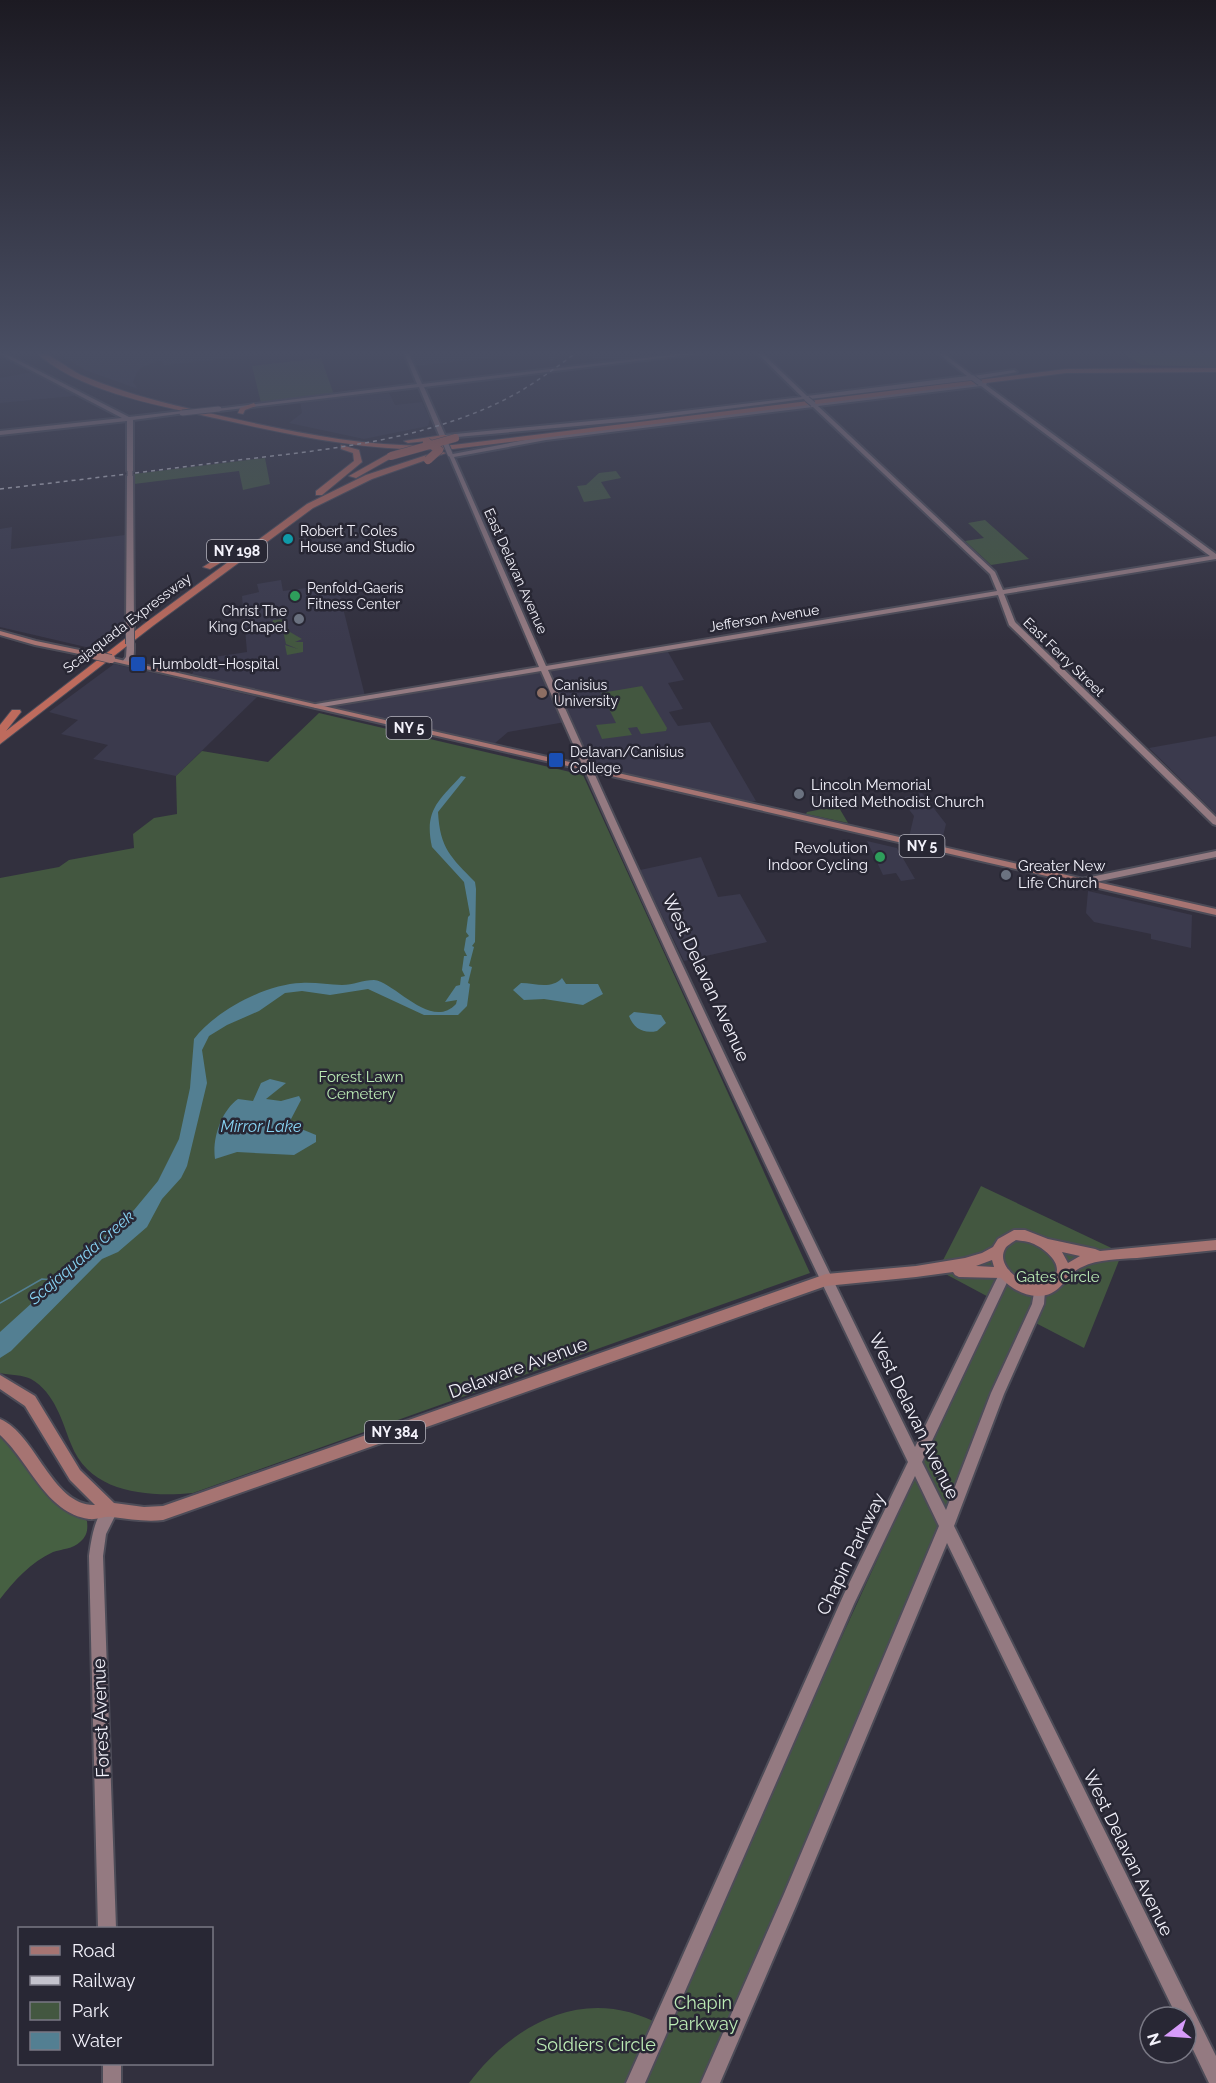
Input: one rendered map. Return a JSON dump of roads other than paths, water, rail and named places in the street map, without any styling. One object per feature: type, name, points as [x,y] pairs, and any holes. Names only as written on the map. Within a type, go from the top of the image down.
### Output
[{"type":"highway","points":[[302,509],[358,462],[356,452],[344,447]]},
{"type":"highway","points":[[386,447],[432,447]]},
{"type":"highway","points":[[302,509],[391,456],[417,447]]},
{"type":"highway","points":[[302,509],[371,480],[428,460],[439,450],[437,447]]},
{"type":"highway","points":[[302,509],[339,490],[393,468],[470,447]]},
{"type":"highway","name":"Scajaquada Expressway","points":[[0,741],[3,733],[249,541],[302,509]]},
{"type":"highway","name":"Scajaquada Expressway","points":[[3,733],[302,509]]},
{"type":"highway","points":[[207,567],[249,541]]},
{"type":"highway","points":[[206,587],[232,562]]},
{"type":"highway","points":[[3,733],[16,712]]},
{"type":"highway","points":[[3,733],[41,717]]},
{"type":"main road","name":"NY 5","points":[[0,633],[1216,912]]},
{"type":"main road","name":"NY 384","points":[[998,1251],[1005,1239],[1018,1234],[1033,1236],[1078,1252],[1108,1255]]},
{"type":"main road","points":[[1048,1243],[1060,1257],[1062,1274]]},
{"type":"main road","name":"NY 384","points":[[1004,1274],[1019,1286],[1039,1291],[1055,1285],[1062,1274],[1079,1262],[1108,1255],[1216,1245]]},
{"type":"main road","name":"Delaware Avenue","points":[[0,1426],[23,1448],[60,1497],[89,1512],[111,1510],[128,1515],[163,1513],[826,1280],[942,1268],[984,1260],[998,1251]]},
{"type":"main road","points":[[998,1251],[998,1262],[1004,1274]]},
{"type":"main road","name":"Delaware Avenue","points":[[942,1268],[949,1272],[973,1270],[1004,1274]]},
{"type":"main road","points":[[0,1381],[30,1401],[75,1475],[111,1510]]},
{"type":"street","points":[[126,662],[130,657],[130,447]]},
{"type":"street","name":"East Delavan Avenue","points":[[447,447],[588,769]]},
{"type":"street","points":[[450,455],[493,447]]},
{"type":"street","name":"East Ferry Street","points":[[859,447],[993,573],[1012,623],[1216,822]]},
{"type":"street","points":[[1067,447],[1216,557]]},
{"type":"street","name":"Jefferson Avenue","points":[[316,706],[1216,557]]},
{"type":"street","name":"West Delavan Avenue","points":[[588,769],[826,1280],[1216,2076]]},
{"type":"street","points":[[1081,882],[1216,854]]},
{"type":"street","name":"Chapin Parkway","points":[[635,2083],[849,1599],[1004,1274]]},
{"type":"street","points":[[710,2083],[777,1932],[946,1526],[998,1393],[1038,1304],[1039,1291]]},
{"type":"street","name":"Forest Avenue","points":[[107,1927],[96,1556],[99,1532],[111,1510]]},
{"type":"street","points":[[111,2065],[112,2083]]},
{"type":"water","points":[[461,776],[466,777],[438,812],[441,835],[448,852],[475,882],[475,942],[472,946],[474,947],[469,966],[472,967],[468,983],[470,984],[467,1006],[458,1015],[424,1015],[368,989],[330,995],[302,991],[285,993],[259,1011],[209,1036],[202,1050],[207,1083],[187,1166],[181,1178],[162,1199],[147,1227],[118,1252],[102,1259],[11,1351],[0,1358],[0,1332],[134,1210],[158,1181],[179,1139],[190,1088],[194,1039],[215,1019],[228,1009],[257,994],[272,988],[301,983],[342,985],[374,980],[392,988],[425,1009],[436,1012],[446,1011],[456,1004],[457,1000],[445,1002],[456,986],[460,985],[461,977],[465,976],[462,970],[464,956],[467,956],[464,950],[466,938],[469,936],[466,932],[470,915],[464,882],[432,847],[430,824],[435,807]]},
{"type":"water","points":[[562,978],[566,984],[598,984],[603,994],[583,1005],[544,999],[524,1000],[513,990],[521,983],[548,985]]},
{"type":"water","points":[[634,1012],[661,1015],[666,1023],[657,1031],[644,1031],[631,1020],[629,1016]]},
{"type":"water","name":"Mirror Lake","points":[[270,1079],[286,1083],[266,1099],[281,1101],[299,1096],[301,1100],[290,1121],[294,1126],[316,1135],[316,1142],[294,1155],[237,1152],[215,1159],[216,1134],[222,1118],[238,1099],[253,1101],[261,1083]]},
{"type":"waterway","name":"Scajaquada Creek","points":[[0,1303],[42,1279],[54,1280]]},
{"type":"railway","points":[[0,489],[338,447]]},
{"type":"place","name":"Robert T. Coles House and Studio","points":[[288,539]]},
{"type":"place","name":"Penfold-Gaeris Fitness Center","points":[[295,596]]},
{"type":"place","name":"Christ The King Chapel","points":[[299,619]]},
{"type":"place","name":"Humboldt–Hospital","points":[[138,664]]},
{"type":"place","name":"Canisius University","points":[[542,693]]},
{"type":"place","name":"Delavan/Canisius College","points":[[556,760]]},
{"type":"place","name":"Lincoln Memorial United Methodist Church","points":[[799,794]]},
{"type":"place","name":"Revolution Indoor Cycling","points":[[880,857]]},
{"type":"place","name":"Greater New Life Church","points":[[1006,875]]},
{"type":"park label","name":"Forest Lawn Cemetery","points":[[361,1086]]},
{"type":"park label","name":"Gates Circle","points":[[1058,1277]]},
{"type":"park label","name":"Soldiers Circle","points":[[596,2045]]}]
